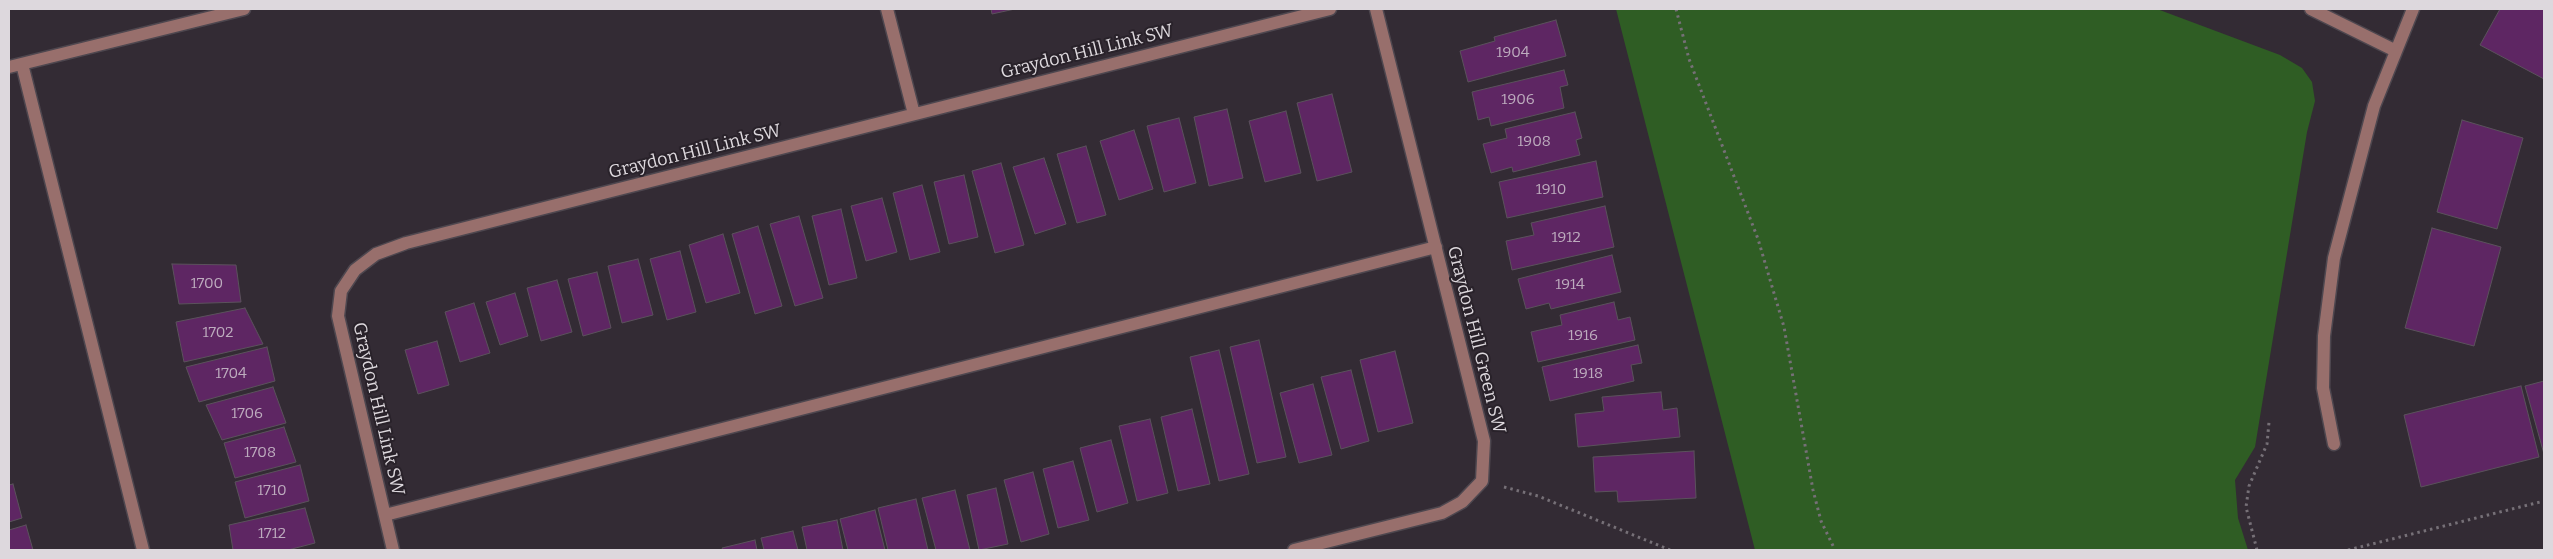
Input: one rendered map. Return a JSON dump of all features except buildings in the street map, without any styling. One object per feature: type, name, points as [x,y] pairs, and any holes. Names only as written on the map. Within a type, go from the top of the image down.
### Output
[{"type":"street","points":[[9,67],[244,9]]},
{"type":"street","points":[[887,9],[914,114]]},
{"type":"street","name":"Graydon Hill Link SW","points":[[393,550],[338,316],[341,291],[355,270],[376,254],[406,243],[1330,9]]},
{"type":"street","name":"Graydon Hill Green SW","points":[[1376,9],[1484,441],[1482,481]]},
{"type":"street","points":[[2311,9],[2396,51]]},
{"type":"street","points":[[2334,444],[2323,388],[2324,336],[2334,258],[2374,106],[2413,9]]},
{"type":"street","points":[[22,64],[143,550]]},
{"type":"street","points":[[385,516],[1436,247]]},
{"type":"street","points":[[1294,550],[1442,512],[1462,502],[1482,481]]},
{"type":"path","points":[[1676,9],[1689,59],[1758,239],[1769,274],[1784,327],[1813,490],[1821,521],[1835,550]]},
{"type":"path","points":[[2257,550],[2246,507],[2254,470],[2267,444],[2269,422]]},
{"type":"path","points":[[1482,481],[1538,496],[1670,550]]},
{"type":"path","points":[[2348,550],[2544,501]]},
{"type":"green space","points":[[1616,9],[2157,9],[2280,55],[2302,68],[2312,82],[2315,101],[2307,132],[2255,447],[2235,480],[2238,518],[2248,550],[1755,550]]}]
